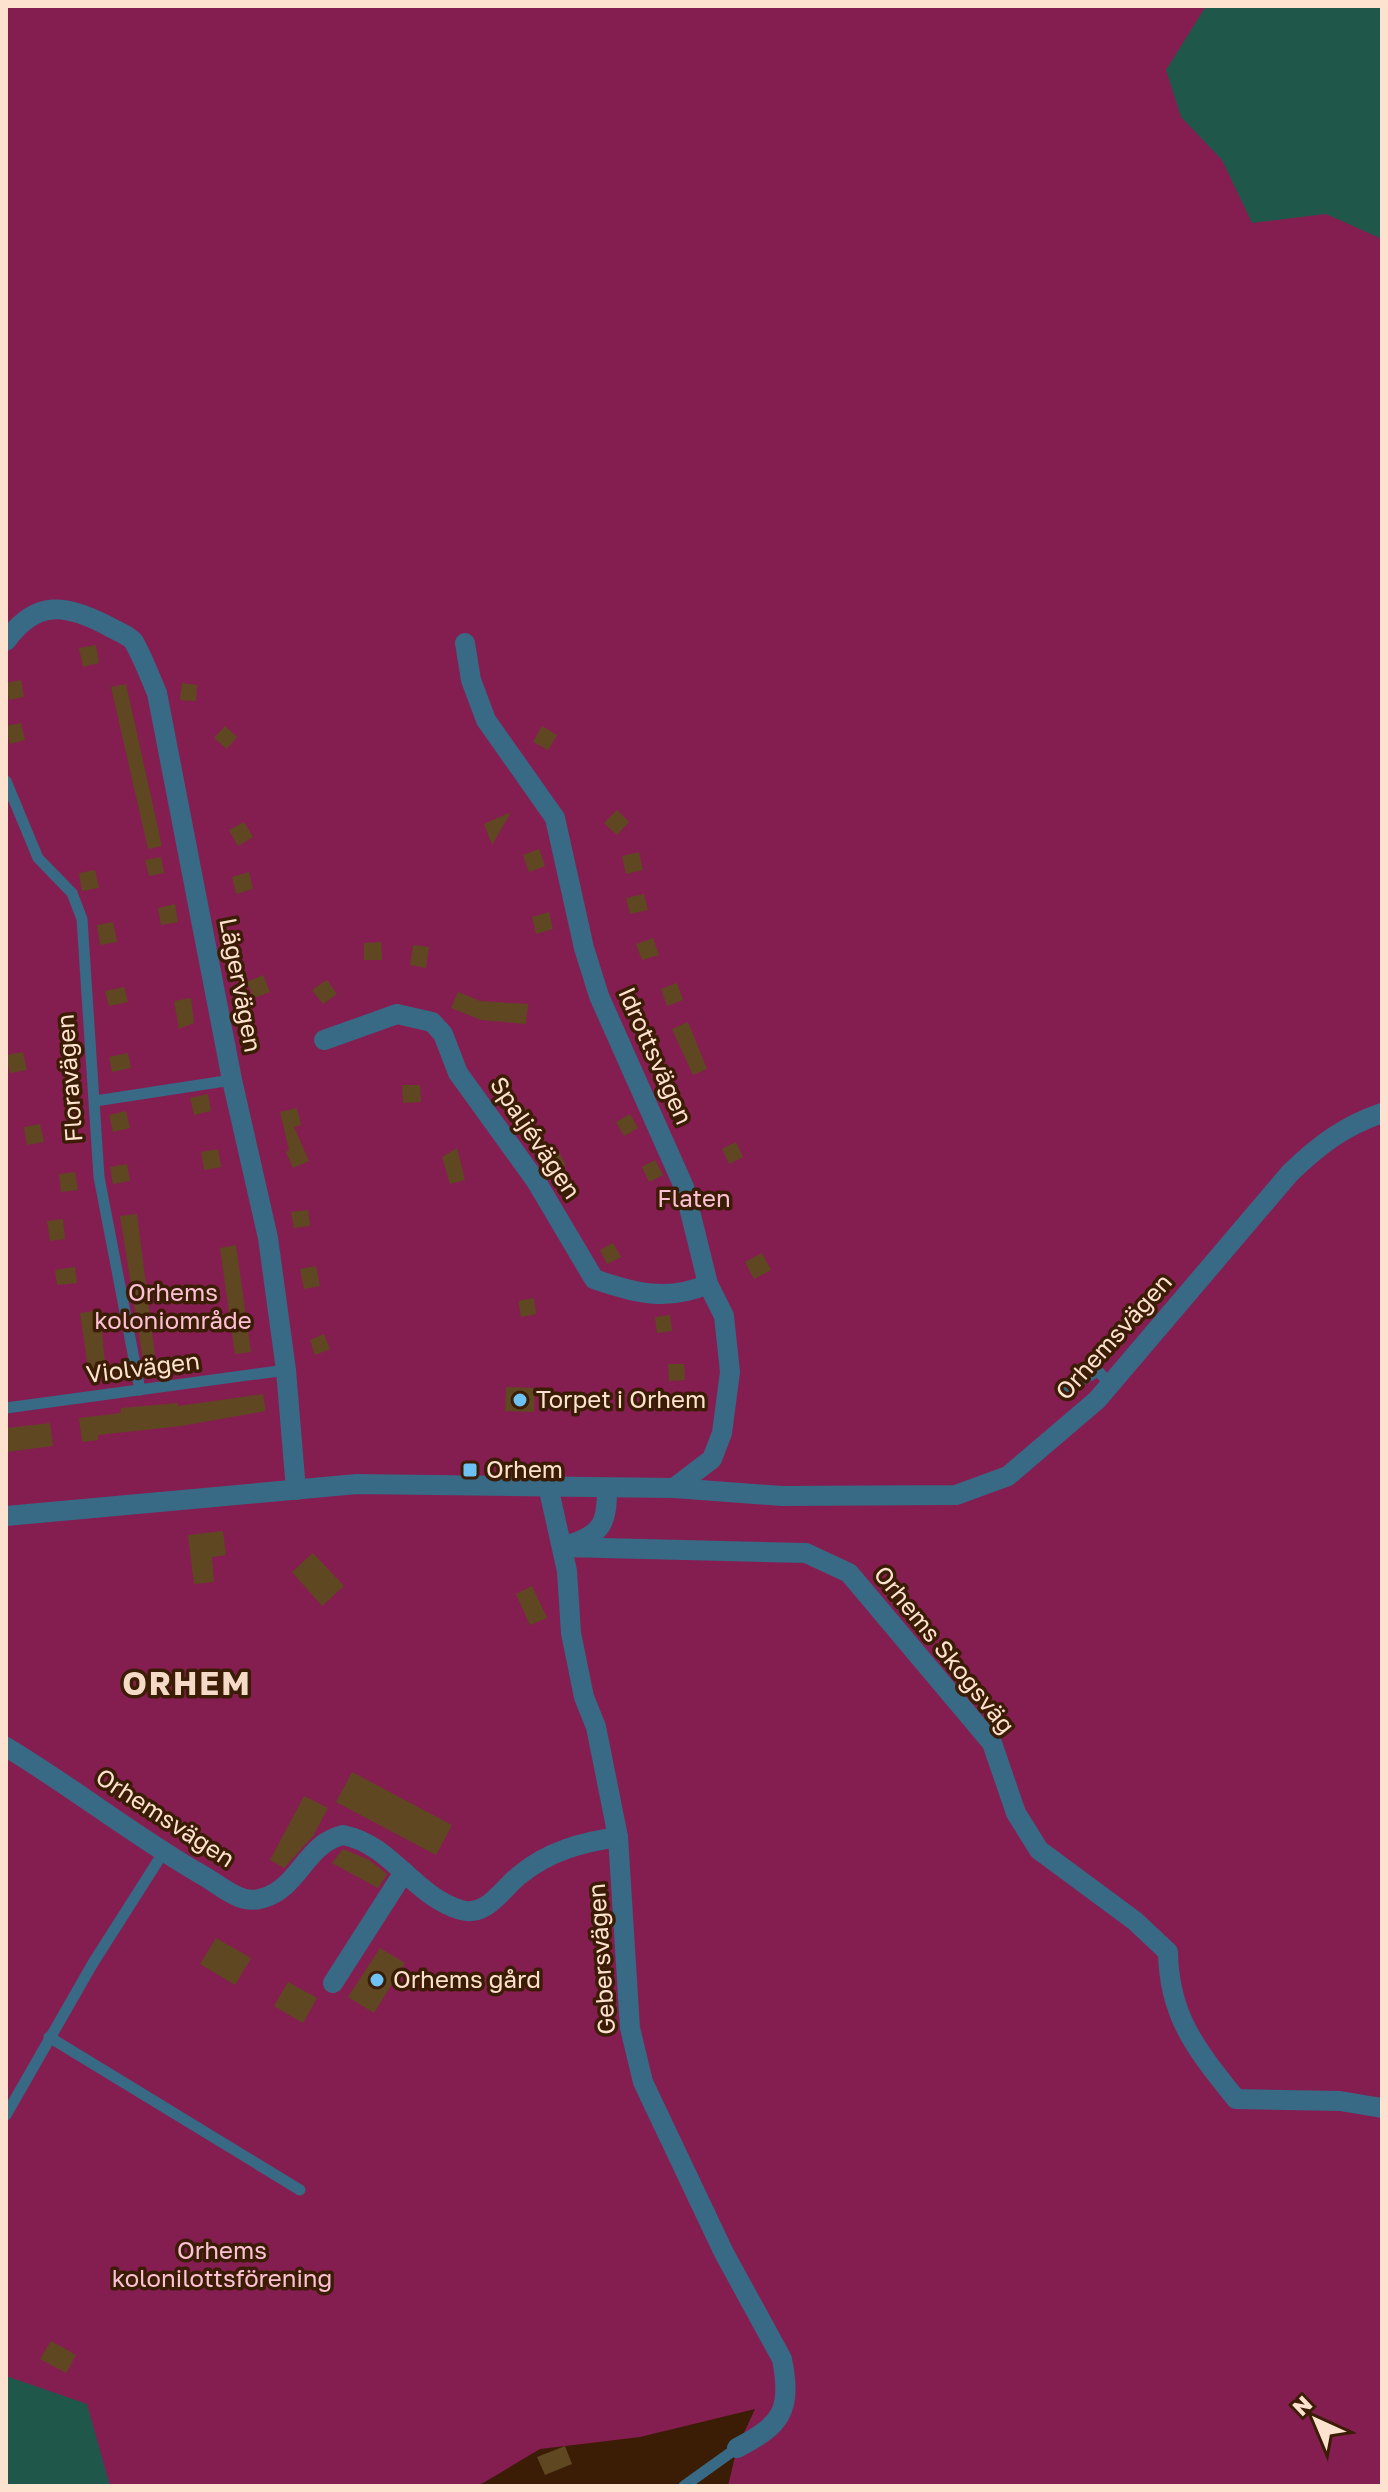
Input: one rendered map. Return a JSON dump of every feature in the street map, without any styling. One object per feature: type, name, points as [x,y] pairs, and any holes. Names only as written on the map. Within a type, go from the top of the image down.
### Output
[{"type":"street","name":"Lägervägen","points":[[6,641],[15,629],[39,610],[63,609],[89,616],[132,639],[157,693],[232,1080],[268,1238],[286,1370],[296,1490]]},
{"type":"street","name":"Idrottsvägen","points":[[465,643],[471,680],[486,720],[555,818],[584,948],[599,996],[684,1187],[708,1284],[724,1316],[730,1372],[722,1433],[712,1459],[674,1488]]},
{"type":"street","name":"Spaljévägen","points":[[324,1040],[397,1014],[432,1022],[443,1034],[458,1073],[536,1181],[594,1279],[636,1294],[679,1293],[708,1284]]},
{"type":"street","name":"Orhemsvägen","points":[[6,1516],[357,1484],[674,1488],[782,1496],[956,1495],[980,1488],[1020,1467],[1110,1384],[1290,1173],[1317,1146],[1347,1125],[1382,1113]]},
{"type":"street","points":[[548,1486],[563,1547],[590,1538],[607,1516],[607,1489]]},
{"type":"street","name":"Gebersvägen","points":[[563,1547],[571,1633],[584,1697],[596,1727],[618,1837],[630,2028],[643,2082],[724,2253],[776,2348],[785,2376],[783,2412],[769,2432],[737,2448]]},
{"type":"street","name":"Orhems Skogsväg","points":[[563,1547],[806,1553],[849,1573],[992,1743],[1016,1813],[1039,1850],[1135,1921],[1168,1952],[1169,1982],[1181,2024],[1236,2099],[1340,2101],[1382,2108]]},
{"type":"street","name":"Orhemsvägen","points":[[6,1747],[54,1776],[163,1853],[245,1899],[273,1894],[297,1874],[319,1844],[343,1835],[377,1847],[427,1894],[463,1911],[482,1908],[540,1861],[582,1843],[618,1837]]},
{"type":"street","points":[[333,1983],[404,1872]]},
{"type":"lane","name":"Floravägen","points":[[6,781],[38,858],[72,893],[82,919],[99,1177],[140,1390]]},
{"type":"lane","points":[[95,1101],[232,1080]]},
{"type":"lane","name":"Violvägen","points":[[6,1408],[286,1370]]},
{"type":"lane","points":[[1064,1390],[1098,1371],[1110,1384]]},
{"type":"lane","points":[[6,2115],[49,2037],[163,1853]]},
{"type":"lane","points":[[49,2037],[75,2049],[300,2190]]},
{"type":"lane","points":[[684,2486],[737,2448]]},
{"type":"green space","name":"Flaten","points":[[6,6],[1382,6],[1382,2486],[728,2486],[737,2448],[755,2409],[640,2437],[540,2449],[478,2486],[6,2486]]},
{"type":"water","points":[[1206,6],[1382,6],[1382,239],[1326,214],[1252,223],[1222,160],[1181,117],[1166,70]]},
{"type":"water","points":[[6,2376],[87,2404],[110,2486],[6,2486]]},
{"type":"building","points":[[96,645],[99,663],[83,667],[79,648]]},
{"type":"building","points":[[21,680],[24,697],[9,700],[6,683]]},
{"type":"building","points":[[182,683],[197,685],[196,701],[180,700]]},
{"type":"building","points":[[126,684],[162,846],[148,849],[111,687]]},
{"type":"building","points":[[21,723],[25,740],[10,744],[6,726]]},
{"type":"building","points":[[225,726],[237,737],[227,749],[214,738]]},
{"type":"building","points":[[542,726],[557,735],[548,750],[533,742]]},
{"type":"building","points":[[617,810],[629,822],[617,835],[604,823]]},
{"type":"building","points":[[511,812],[492,845],[484,824]]},
{"type":"building","points":[[244,822],[253,837],[238,846],[229,830]]},
{"type":"building","points":[[539,849],[545,866],[529,872],[523,855]]},
{"type":"building","points":[[639,852],[643,870],[626,874],[622,856]]},
{"type":"building","points":[[161,857],[164,873],[149,876],[145,860]]},
{"type":"building","points":[[95,870],[99,888],[82,891],[79,873]]},
{"type":"building","points":[[249,872],[253,889],[236,894],[232,877]]},
{"type":"building","points":[[644,894],[648,910],[630,914],[626,898]]},
{"type":"building","points":[[175,904],[178,922],[161,925],[158,908]]},
{"type":"building","points":[[549,912],[553,929],[536,934],[532,917]]},
{"type":"building","points":[[113,922],[117,942],[100,945],[97,925]]},
{"type":"building","points":[[653,938],[659,955],[642,960],[636,944]]},
{"type":"building","points":[[381,942],[382,960],[364,960],[364,943]]},
{"type":"building","points":[[413,945],[429,947],[426,968],[410,965]]},
{"type":"building","points":[[263,975],[270,992],[254,998],[247,982]]},
{"type":"building","points":[[327,980],[337,994],[323,1004],[312,990]]},
{"type":"building","points":[[677,983],[683,1000],[667,1006],[661,989]]},
{"type":"building","points":[[124,987],[128,1002],[109,1006],[105,991]]},
{"type":"building","points":[[458,992],[480,1001],[528,1004],[526,1024],[481,1020],[451,1008]]},
{"type":"building","points":[[191,998],[194,1023],[179,1029],[174,1001]]},
{"type":"building","points":[[688,1022],[707,1069],[693,1075],[672,1029]]},
{"type":"building","points":[[23,1052],[27,1070],[10,1073],[6,1055]]},
{"type":"building","points":[[128,1053],[131,1068],[112,1072],[109,1057]]},
{"type":"building","points":[[402,1085],[420,1085],[421,1102],[403,1103]]},
{"type":"building","points":[[208,1094],[211,1111],[194,1115],[190,1098]]},
{"type":"building","points":[[297,1108],[301,1125],[294,1127],[309,1161],[293,1168],[286,1152],[289,1150],[280,1112]]},
{"type":"building","points":[[527,1108],[535,1122],[522,1129],[514,1115]]},
{"type":"building","points":[[126,1111],[130,1128],[113,1132],[109,1115]]},
{"type":"building","points":[[630,1114],[638,1128],[624,1136],[616,1122]]},
{"type":"building","points":[[40,1124],[44,1142],[27,1145],[24,1127]]},
{"type":"building","points":[[736,1142],[743,1157],[729,1164],[722,1149]]},
{"type":"building","points":[[457,1148],[465,1180],[450,1184],[442,1157]]},
{"type":"building","points":[[218,1149],[221,1167],[204,1170],[201,1152]]},
{"type":"building","points":[[558,1151],[566,1165],[553,1173],[545,1158]]},
{"type":"building","points":[[655,1160],[663,1175],[649,1182],[642,1167]]},
{"type":"building","points":[[127,1164],[130,1181],[113,1184],[110,1167]]},
{"type":"building","points":[[75,1172],[78,1190],[61,1192],[59,1174]]},
{"type":"building","points":[[308,1210],[310,1226],[294,1228],[291,1212]]},
{"type":"building","points":[[137,1214],[156,1363],[144,1365],[120,1216]]},
{"type":"building","points":[[63,1219],[65,1239],[50,1241],[47,1221]]},
{"type":"building","points":[[613,1243],[621,1257],[607,1264],[600,1250]]},
{"type":"building","points":[[236,1245],[251,1352],[235,1354],[220,1248]]},
{"type":"building","points":[[762,1253],[771,1270],[754,1279],[745,1262]]},
{"type":"building","points":[[316,1266],[320,1286],[304,1289],[300,1269]]},
{"type":"building","points":[[75,1267],[77,1283],[57,1285],[55,1270]]},
{"type":"building","points":[[534,1298],[536,1314],[521,1317],[518,1301]]},
{"type":"building","points":[[100,1310],[106,1373],[89,1375],[80,1313]]},
{"type":"building","points":[[670,1315],[672,1331],[657,1333],[655,1317]]},
{"type":"building","points":[[324,1334],[330,1349],[315,1355],[310,1340]]},
{"type":"building","points":[[668,1364],[684,1364],[685,1380],[669,1381]]},
{"type":"building","name":"Torpet i Orhem","points":[[506,1387],[535,1388],[534,1412],[505,1411]]},
{"type":"building","points":[[263,1394],[266,1411],[181,1426],[98,1435],[98,1440],[82,1442],[79,1418],[121,1413],[121,1408],[178,1403],[178,1406]]},
{"type":"building","points":[[50,1423],[53,1446],[6,1452],[6,1428]]},
{"type":"building","points":[[223,1531],[226,1555],[212,1557],[214,1582],[194,1584],[188,1535]]},
{"type":"building","points":[[313,1553],[344,1586],[322,1606],[292,1572]]},
{"type":"building","points":[[532,1586],[547,1618],[530,1625],[516,1594]]},
{"type":"building","points":[[352,1772],[452,1825],[436,1855],[336,1802]]},
{"type":"building","points":[[304,1796],[328,1808],[313,1836],[284,1868],[270,1860]]},
{"type":"building","points":[[343,1849],[369,1860],[387,1874],[378,1888],[332,1863]]},
{"type":"building","points":[[216,1938],[251,1958],[235,1985],[200,1964]]},
{"type":"building","name":"Orhems gård","points":[[380,1948],[405,1963],[374,2013],[348,1997]]},
{"type":"building","points":[[288,1982],[317,1998],[303,2023],[274,2006]]},
{"type":"building","points":[[51,2341],[76,2355],[66,2373],[40,2359]]},
{"type":"building","points":[[565,2446],[572,2464],[545,2475],[537,2457]]},
{"type":"place","name":"Torpet i Orhem","points":[[520,1400]]},
{"type":"place","name":"Orhem","points":[[470,1470]]},
{"type":"place","name":"Orhems gård","points":[[377,1980]]},
{"type":"district","name":"ORHEM","points":[[187,1684]]},
{"type":"park label","name":"Orhems koloniområde","points":[[173,1307]]},
{"type":"park label","name":"Orhems kolonilottsförening","points":[[222,2265]]}]
